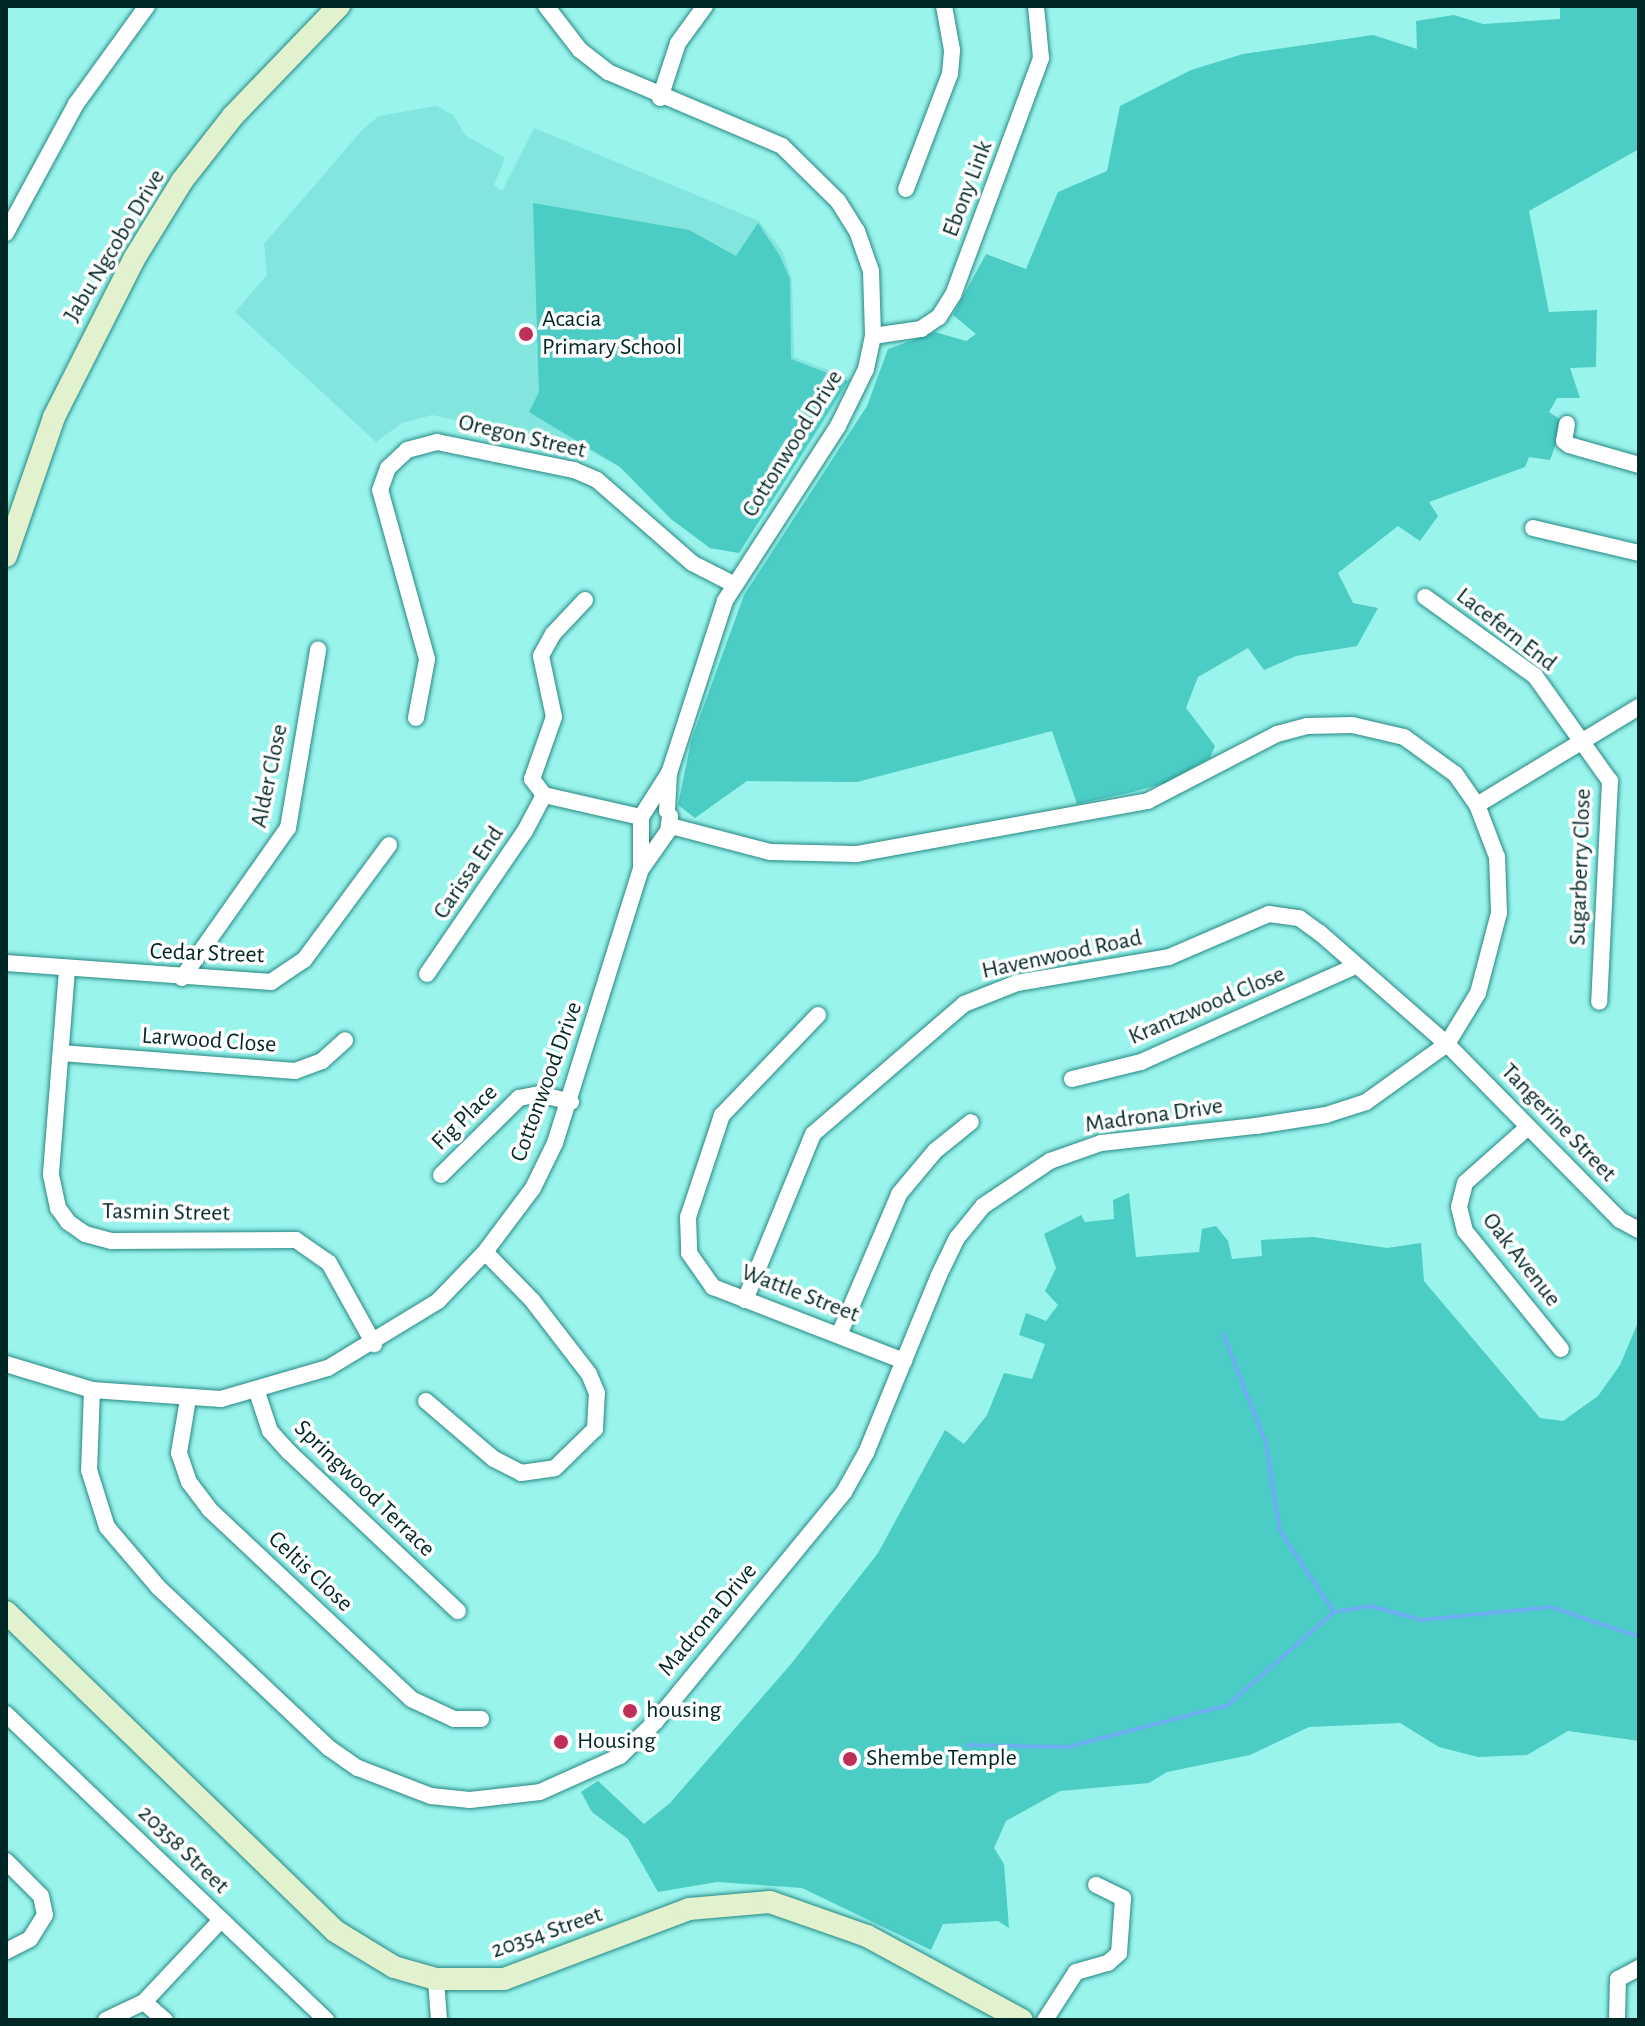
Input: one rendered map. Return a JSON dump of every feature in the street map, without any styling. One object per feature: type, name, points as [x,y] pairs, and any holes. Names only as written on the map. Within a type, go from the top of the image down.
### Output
[{"type":"street","points":[[8,226],[76,104],[147,6]]},
{"type":"street","name":"Jabu Ngcobo Drive","points":[[6,556],[54,417],[134,259],[182,181],[233,116],[339,6]]},
{"type":"street","points":[[550,12],[567,6]]},
{"type":"street","points":[[660,98],[678,43],[705,6]]},
{"type":"street","points":[[906,189],[950,74],[952,50],[944,6]]},
{"type":"street","name":"Ebony Link","points":[[873,336],[921,329],[939,317],[953,295],[1041,58],[1036,6]]},
{"type":"street","name":"Cottonwood Drive","points":[[550,12],[608,72],[660,98],[760,133],[813,172],[838,201],[871,271],[873,336],[857,392],[733,584],[669,773],[644,818],[641,869]]},
{"type":"street","points":[[1567,424],[1565,443],[1639,465]]},
{"type":"street","name":"Oregon Street","points":[[416,718],[427,659],[380,490],[388,468],[407,450],[437,442],[574,470],[597,480],[692,563],[733,584]]},
{"type":"street","points":[[1533,528],[1639,553]]},
{"type":"street","name":"Lacefern End","points":[[1425,597],[1535,676],[1585,741]]},
{"type":"street","points":[[585,600],[553,634],[541,656],[554,717],[532,769],[532,779],[544,795],[667,824]]},
{"type":"street","name":"Alder Close","points":[[182,978],[288,828],[318,650]]},
{"type":"street","points":[[1477,805],[1639,707]]},
{"type":"street","name":"Madrona Drive","points":[[92,1390],[89,1470],[97,1501],[125,1552],[329,1748],[358,1768],[431,1796],[504,1799],[540,1792],[584,1775],[620,1756],[656,1721],[844,1492],[866,1453],[957,1238],[1011,1182],[1101,1143],[1256,1126],[1339,1111],[1366,1102],[1447,1044],[1478,993],[1499,913],[1497,857],[1477,805],[1455,774],[1418,744],[1373,727],[1329,724],[1277,734],[1148,801],[855,854],[770,852],[667,824]]},
{"type":"street","name":"Sugarberry Close","points":[[1585,741],[1610,781],[1613,804],[1599,1002]]},
{"type":"street","name":"Cottonwood Drive","points":[[6,1364],[92,1390],[221,1399],[328,1368],[374,1344],[438,1301],[485,1252],[533,1188],[571,1102],[641,869],[667,824],[669,773]]},
{"type":"street","name":"Carissa End","points":[[427,974],[525,831],[544,795]]},
{"type":"street","points":[[644,818],[651,836],[667,824]]},
{"type":"street","name":"Cedar Street","points":[[6,963],[256,984],[283,977],[304,960],[389,845]]},
{"type":"street","name":"Havenwood Road","points":[[745,1300],[813,1134],[964,1004],[985,991],[1169,957],[1269,914],[1299,918],[1447,1044]]},
{"type":"street","name":"Krantzwood Close","points":[[1072,1079],[1141,1062],[1356,966]]},
{"type":"street","name":"Tasmin Street","points":[[67,970],[51,1175],[55,1200],[68,1222],[85,1234],[112,1241],[296,1240],[329,1263],[374,1344]]},
{"type":"street","name":"Wattle Street","points":[[818,1015],[722,1115],[688,1217],[689,1253],[696,1268],[713,1287],[904,1361]]},
{"type":"street","name":"Larwood Close","points":[[61,1053],[295,1071],[322,1061],[345,1040]]},
{"type":"street","name":"Tangerine Street","points":[[1447,1044],[1620,1220],[1639,1230]]},
{"type":"street","name":"Fig Place","points":[[441,1175],[519,1098],[539,1094],[571,1102]]},
{"type":"street","points":[[839,1335],[899,1194],[935,1151],[971,1122]]},
{"type":"street","name":"Oak Avenue","points":[[1528,1127],[1465,1183],[1459,1207],[1465,1231],[1561,1349]]},
{"type":"street","points":[[426,1401],[494,1459],[521,1473],[555,1468],[595,1429],[597,1393],[589,1374],[532,1300],[485,1252]]},
{"type":"street","name":"Springwood Terrace","points":[[256,1389],[263,1417],[289,1452],[458,1611]]},
{"type":"street","name":"Celtis Close","points":[[188,1399],[179,1453],[189,1482],[209,1509],[411,1699],[454,1719],[481,1719]]},
{"type":"street","name":"20354 Street","points":[[6,1612],[335,1931],[367,1955],[436,1979],[504,1979],[689,1909],[714,1903],[770,1902],[867,1936],[1022,2020]]},
{"type":"street","name":"20358 Street","points":[[6,1714],[326,2020]]},
{"type":"street","points":[[6,1861],[41,1896],[45,1915],[30,1939],[6,1951]]},
{"type":"street","points":[[1045,2020],[1076,1972],[1114,1959],[1122,1944],[1123,1898],[1096,1885]]},
{"type":"street","points":[[106,2020],[144,2002],[221,1920]]},
{"type":"street","points":[[1617,2020],[1618,1979],[1639,1968]]},
{"type":"street","points":[[436,1979],[439,2020]]},
{"type":"street","points":[[144,2002],[165,2020]]},
{"type":"shaded area","points":[[1560,6],[1639,6],[1639,149],[1529,211],[1549,312],[1597,310],[1596,367],[1570,368],[1580,398],[1557,398],[1549,412],[1564,422],[1550,460],[1529,457],[1525,467],[1429,502],[1438,516],[1420,541],[1398,526],[1338,573],[1353,603],[1378,608],[1357,646],[1296,656],[1264,670],[1248,648],[1198,677],[1186,708],[1215,746],[1210,758],[1165,783],[1133,792],[1077,804],[1052,731],[857,782],[747,781],[695,818],[678,805],[691,741],[744,595],[867,406],[888,349],[935,332],[966,341],[976,334],[953,315],[986,254],[1026,269],[1058,192],[1107,171],[1120,106],[1191,70],[1243,54],[1373,35],[1417,49],[1416,21],[1454,15],[1483,24],[1560,19]]},
{"type":"shaded area","name":"Acacia Primary School","points":[[436,106],[453,115],[465,135],[505,158],[494,185],[502,191],[534,128],[759,221],[783,252],[792,279],[794,357],[852,379],[739,553],[710,548],[671,519],[620,467],[582,447],[432,415],[402,423],[376,442],[235,312],[267,275],[264,244],[363,129],[379,116]]},
{"type":"shaded area","points":[[533,203],[689,230],[736,256],[758,223],[780,256],[790,279],[791,359],[848,381],[739,553],[710,548],[671,519],[620,467],[529,412],[539,392]]},
{"type":"shaded area","points":[[1129,1193],[1136,1257],[1199,1252],[1202,1229],[1216,1226],[1228,1241],[1232,1259],[1262,1256],[1261,1240],[1313,1237],[1387,1248],[1421,1243],[1424,1281],[1540,1418],[1563,1421],[1598,1396],[1620,1365],[1639,1320],[1639,1741],[1568,1731],[1527,1755],[1478,1757],[1439,1747],[1400,1723],[1309,1727],[1250,1755],[1167,1772],[1149,1783],[1060,1791],[1006,1821],[994,1848],[1004,1864],[1009,1928],[998,1921],[943,1924],[931,1950],[802,1888],[717,1882],[658,1892],[628,1839],[592,1812],[581,1792],[598,1781],[644,1824],[670,1803],[791,1664],[878,1553],[945,1430],[964,1444],[987,1415],[1004,1373],[1032,1379],[1045,1344],[1019,1335],[1026,1313],[1046,1321],[1058,1305],[1045,1291],[1056,1268],[1044,1234],[1081,1215],[1085,1222],[1114,1219],[1113,1200]]},
{"type":"waterway","points":[[1223,1334],[1266,1443],[1280,1531],[1334,1612]]},
{"type":"waterway","points":[[967,1745],[1068,1747],[1228,1705],[1334,1612],[1371,1606],[1421,1620],[1551,1607],[1639,1637]]},
{"type":"place","name":"Acacia Primary School","points":[[526,334]]},
{"type":"place","name":"housing","points":[[630,1711]]},
{"type":"place","name":"Housing","points":[[561,1742]]},
{"type":"place","name":"Shembe Temple","points":[[850,1759]]}]
